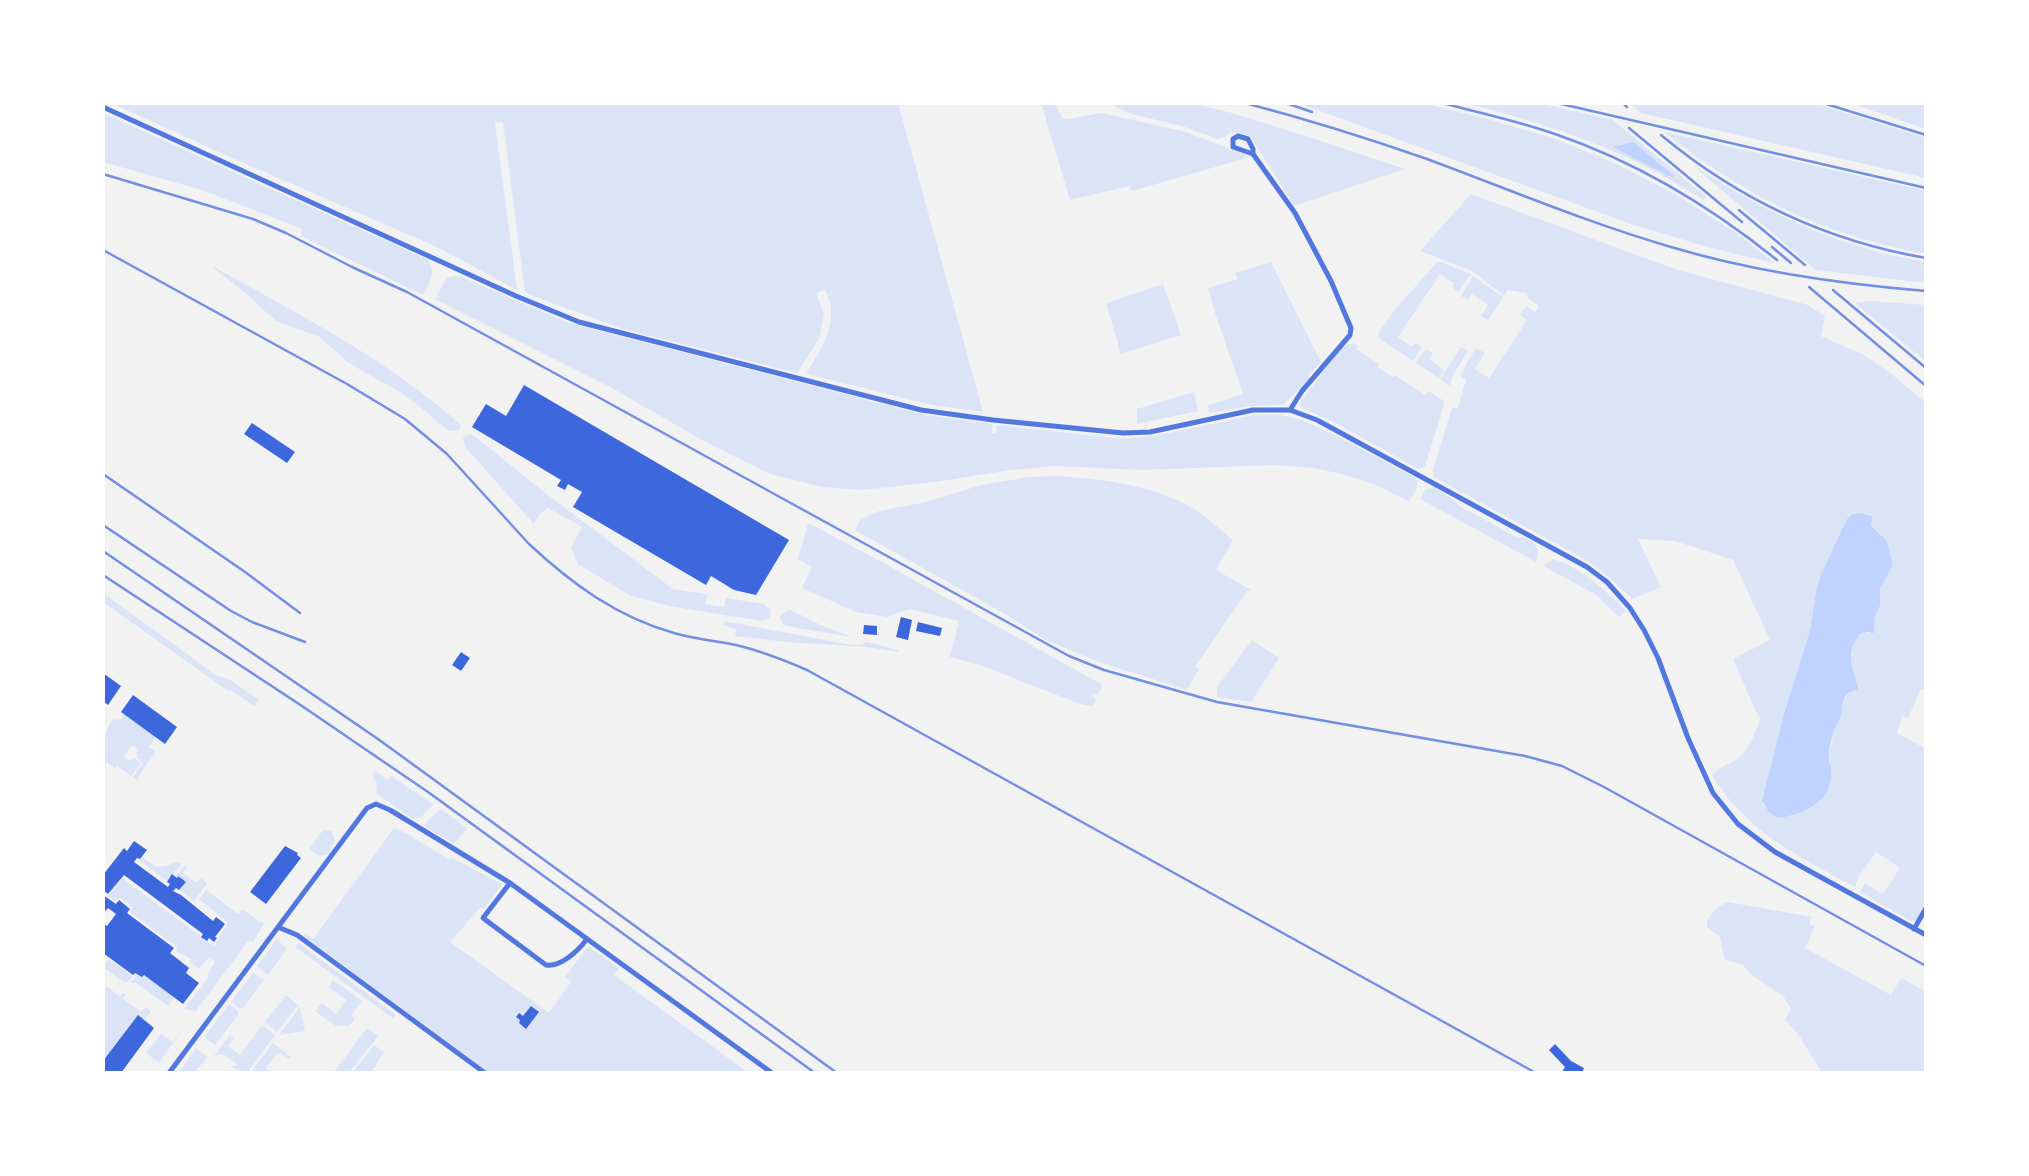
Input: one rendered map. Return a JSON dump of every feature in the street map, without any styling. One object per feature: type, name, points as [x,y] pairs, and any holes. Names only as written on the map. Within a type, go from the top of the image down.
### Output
[{"type":"street","points":[[103,107],[516,296],[579,321],[920,410],[1124,433],[1150,432],[1253,410],[1290,410],[1317,420],[1587,567],[1607,582],[1633,611],[1647,636],[1713,793],[1738,824],[1775,852],[1926,936]]},
{"type":"street","points":[[1253,154],[1295,213],[1331,281],[1351,328],[1350,335],[1302,391],[1290,410]]},
{"type":"street","points":[[169,1073],[367,808],[373,804],[380,805],[510,883],[772,1073]]},
{"type":"street","points":[[510,883],[482,918],[546,965],[553,965],[575,953],[587,939]]},
{"type":"street","points":[[1914,929],[1926,908]]},
{"type":"street","points":[[278,927],[297,935],[485,1073]]},
{"type":"shaded area","points":[[111,103],[898,103],[983,412],[932,405],[806,374],[828,334],[831,312],[825,290],[816,293],[824,313],[820,337],[797,373],[623,329],[525,293],[503,122],[495,123],[517,290],[437,247]]},
{"type":"shaded area","points":[[1041,103],[1055,103],[1062,118],[1101,113],[1186,132],[1250,157],[1132,191],[1130,186],[1070,200]]},
{"type":"shaded area","points":[[1113,103],[1192,103],[1232,113],[1405,169],[1294,206],[1251,137],[1230,132],[1226,137],[1217,139],[1185,127],[1132,114]]},
{"type":"shaded area","points":[[1298,103],[1421,103],[1556,139],[1617,164],[1675,194],[1735,232],[1774,263],[1711,248],[1631,224]]},
{"type":"shaded area","points":[[1464,103],[1538,103],[1613,120],[1706,197],[1703,200],[1647,167],[1588,141],[1527,120]]},
{"type":"shaded area","points":[[1630,103],[1814,103],[1926,138],[1926,178],[1641,113]]},
{"type":"shaded area","points":[[1850,103],[1926,103],[1926,129]]},
{"type":"shaded area","points":[[103,113],[428,260],[432,274],[423,295],[301,236],[302,229],[205,191],[103,162]]},
{"type":"shaded area","points":[[1664,132],[1926,191],[1926,254],[1853,236],[1787,210],[1725,176]]},
{"type":"shaded area","points":[[1699,169],[1752,201],[1807,228],[1865,248],[1926,262],[1926,283],[1816,270]]},
{"type":"shaded area","points":[[1471,194],[1675,269],[1808,305],[1825,316],[1821,336],[1862,354],[1889,372],[1926,403],[1926,691],[1921,689],[1908,718],[1903,716],[1897,733],[1926,749],[1926,901],[1916,920],[1912,922],[1860,892],[1865,883],[1883,894],[1900,868],[1876,852],[1855,887],[1794,853],[1758,828],[1741,813],[1712,775],[1742,755],[1761,718],[1733,659],[1770,640],[1733,560],[1675,541],[1638,539],[1661,587],[1632,599],[1588,561],[1434,477],[1433,469],[1452,408],[1458,408],[1466,380],[1461,377],[1476,348],[1485,353],[1475,369],[1489,378],[1527,320],[1520,315],[1526,306],[1535,312],[1539,306],[1528,298],[1527,293],[1508,290],[1504,296],[1474,272],[1420,251]],"holes":[[[1871,516],[1871,524],[1887,541],[1893,566],[1880,588],[1880,606],[1875,615],[1874,632],[1860,634],[1851,651],[1851,669],[1857,681],[1841,708],[1828,761],[1770,811],[1762,804],[1784,714],[1810,630],[1821,574],[1847,519]]]},
{"type":"shaded area","points":[[1438,261],[1471,274],[1458,292],[1452,287],[1454,283],[1440,274],[1398,337],[1412,347],[1415,343],[1422,347],[1413,361],[1380,339],[1378,334],[1392,313]]},
{"type":"shaded area","points":[[1271,262],[1321,362],[1308,376],[1309,379],[1284,404],[1249,406],[1209,413],[1207,406],[1243,394],[1208,288],[1238,279],[1235,273]]},
{"type":"shaded area","points":[[214,267],[373,359],[433,401],[461,425],[460,429],[447,430],[398,391],[347,362],[320,337],[276,321]]},
{"type":"shaded area","points":[[1473,276],[1503,297],[1488,320],[1481,316],[1488,305],[1472,294],[1468,300],[1461,296]]},
{"type":"shaded area","points":[[447,278],[464,278],[569,323],[925,415],[992,424],[992,433],[996,433],[997,425],[1122,439],[1154,436],[1255,415],[1281,415],[1302,420],[1337,436],[1414,477],[1417,486],[1409,501],[1371,483],[1337,473],[1274,465],[1142,470],[1055,466],[861,490],[822,487],[770,474],[709,444],[610,387],[435,299]]},
{"type":"shaded area","points":[[1163,284],[1181,335],[1121,354],[1106,303]]},
{"type":"shaded area","points":[[1870,301],[1926,305],[1926,362],[1855,303]]},
{"type":"shaded area","points":[[1353,343],[1358,346],[1356,349],[1393,377],[1395,375],[1425,395],[1429,391],[1444,401],[1425,466],[1418,469],[1336,423],[1300,407],[1301,401],[1342,347]]},
{"type":"shaded area","points":[[1461,347],[1468,351],[1452,377],[1450,386],[1440,379]]},
{"type":"shaded area","points":[[1426,349],[1433,353],[1429,359],[1444,370],[1439,378],[1416,363]]},
{"type":"shaded area","points":[[1194,392],[1198,411],[1137,424],[1137,409]]},
{"type":"shaded area","points":[[470,434],[673,589],[707,594],[705,604],[724,607],[726,598],[764,604],[771,610],[770,617],[761,621],[669,606],[629,595],[578,564],[571,548],[582,527],[548,508],[534,524],[465,447],[463,438]]},
{"type":"shaded area","points":[[1055,476],[1130,485],[1166,495],[1199,512],[1233,540],[1216,570],[1251,590],[1247,591],[1195,667],[1199,669],[1187,690],[1096,661],[1042,638],[1005,614],[855,530],[860,520],[879,511],[926,502],[981,485],[1029,477]]},
{"type":"shaded area","points":[[1434,488],[1459,506],[1517,537],[1531,541],[1538,552],[1536,562],[1420,499],[1426,489]]},
{"type":"shaded area","points":[[808,523],[1101,684],[1098,695],[1093,693],[1091,696],[1096,699],[1093,706],[1080,704],[980,665],[950,657],[959,621],[909,609],[887,617],[856,612],[802,588],[812,567],[798,559]]},
{"type":"shaded area","points":[[1553,559],[1592,580],[1626,611],[1619,617],[1596,595],[1544,566]]},
{"type":"shaded area","points":[[103,593],[216,675],[232,681],[259,700],[254,706],[228,691],[103,602]]},
{"type":"shaded area","points":[[787,610],[852,637],[786,626],[780,619]]},
{"type":"shaded area","points":[[724,621],[852,645],[867,642],[898,652],[735,636],[736,629],[723,625]]},
{"type":"shaded area","points":[[1252,640],[1279,658],[1251,702],[1217,697],[1217,687]]},
{"type":"shaded area","points":[[124,714],[156,737],[149,747],[156,752],[137,778],[139,782],[133,777],[143,763],[137,757],[138,750],[132,745],[124,757],[141,763],[131,776],[117,766],[115,768],[107,763],[103,768],[107,730],[113,719],[120,720]]},
{"type":"shaded area","points":[[375,771],[388,780],[391,776],[433,804],[432,806],[421,817],[413,819],[377,794],[376,781],[372,775]]},
{"type":"shaded area","points":[[441,809],[467,828],[454,844],[424,826]]},
{"type":"shaded area","points":[[394,828],[448,859],[452,858],[502,884],[484,909],[481,907],[450,942],[546,1011],[549,1013],[571,982],[565,977],[588,946],[619,968],[614,975],[749,1073],[490,1073],[304,936],[305,934],[313,939]]},
{"type":"shaded area","points":[[323,830],[331,831],[335,841],[328,854],[320,855],[310,848]]},
{"type":"shaded area","points":[[142,857],[158,866],[176,862],[182,864],[167,881],[139,860]]},
{"type":"shaded area","points":[[184,866],[187,867],[183,873],[197,883],[201,878],[207,883],[194,901],[179,890],[185,882],[178,876],[175,877]]},
{"type":"shaded area","points":[[122,878],[214,946],[228,923],[199,899],[206,890],[238,914],[242,909],[264,924],[253,942],[249,940],[195,1012],[184,1009],[209,977],[207,974],[215,962],[209,957],[199,969],[190,962],[191,959],[176,951],[177,947],[130,912],[133,908],[119,897],[115,901],[108,896]]},
{"type":"shaded area","points":[[1728,902],[1812,917],[1809,924],[1815,926],[1805,948],[1891,995],[1901,978],[1926,991],[1926,1068],[1921,1073],[1822,1073],[1798,1034],[1785,1020],[1791,1008],[1783,996],[1750,974],[1742,964],[1724,958],[1720,937],[1707,927],[1707,921],[1717,907]]},
{"type":"shaded area","points":[[277,939],[287,949],[268,975],[257,966]]},
{"type":"shaded area","points":[[298,943],[395,1014],[394,1019],[295,947]]},
{"type":"shaded area","points":[[108,959],[133,976],[128,982],[123,982],[103,967]]},
{"type":"shaded area","points":[[253,972],[264,980],[240,1009],[231,1002]]},
{"type":"shaded area","points":[[138,975],[144,975],[174,997],[168,1006],[136,983],[130,983]]},
{"type":"shaded area","points":[[333,980],[362,1001],[351,1015],[355,1019],[348,1027],[336,1026],[315,1011],[322,1003],[336,1014],[346,1000],[329,987]]},
{"type":"shaded area","points":[[108,987],[119,996],[126,994],[123,999],[141,1012],[146,1007],[151,1011],[144,1020],[137,1016],[103,1061],[103,990]]},
{"type":"shaded area","points":[[286,995],[298,1005],[277,1032],[265,1022]]},
{"type":"shaded area","points":[[229,1004],[239,1014],[215,1045],[204,1037]]},
{"type":"shaded area","points":[[300,1007],[305,1031],[279,1035]]},
{"type":"shaded area","points":[[191,1018],[159,1063],[146,1053],[161,1034],[173,1042]]},
{"type":"shaded area","points":[[262,1025],[275,1035],[247,1073],[230,1067],[238,1065],[223,1054],[214,1056],[230,1035],[234,1038],[228,1046],[240,1055]]},
{"type":"shaded area","points":[[367,1028],[378,1036],[349,1073],[333,1073]]},
{"type":"shaded area","points":[[273,1043],[291,1057],[289,1059],[278,1052],[266,1068],[272,1073],[250,1073]]},
{"type":"shaded area","points":[[374,1045],[384,1052],[371,1073],[352,1073]]},
{"type":"shaded area","points":[[196,1048],[207,1057],[195,1073],[178,1073]]},
{"type":"water","points":[[1633,142],[1674,176],[1673,178],[1613,147]]},
{"type":"water","points":[[1859,513],[1872,516],[1871,525],[1887,541],[1893,566],[1880,588],[1880,606],[1875,615],[1874,633],[1860,634],[1852,649],[1851,662],[1858,689],[1845,697],[1832,738],[1829,754],[1831,780],[1828,790],[1816,804],[1798,813],[1778,818],[1769,812],[1762,801],[1784,714],[1810,630],[1817,587],[1847,519]]},
{"type":"building","points":[[524,385],[789,540],[756,595],[734,590],[711,576],[706,585],[573,507],[582,492],[568,484],[565,490],[557,486],[561,480],[472,427],[486,404],[506,416]]},
{"type":"building","points":[[252,423],[295,452],[287,463],[244,434]]},
{"type":"building","points":[[901,617],[912,620],[908,640],[896,637]]},
{"type":"building","points":[[918,622],[942,628],[940,636],[916,631]]},
{"type":"building","points":[[864,625],[877,626],[877,635],[863,634]]},
{"type":"building","points":[[461,652],[470,658],[461,671],[452,665]]},
{"type":"building","points":[[103,673],[121,686],[108,705],[103,701]]},
{"type":"building","points":[[133,695],[177,727],[165,744],[121,712]]},
{"type":"building","points":[[134,841],[147,850],[134,862],[168,887],[170,884],[167,882],[172,874],[177,878],[178,876],[186,882],[179,890],[176,888],[173,891],[213,921],[216,917],[225,924],[214,942],[201,937],[203,934],[124,875],[108,894],[103,890],[103,875],[124,848],[127,851]]},
{"type":"building","points":[[285,846],[298,853],[301,858],[266,904],[250,892]]},
{"type":"building","points":[[103,895],[116,904],[119,900],[130,909],[127,913],[174,948],[170,953],[189,968],[186,973],[199,983],[183,1004],[144,975],[133,975],[103,953],[103,924],[107,926],[116,914],[108,908],[103,914]]},
{"type":"building","points":[[531,1006],[539,1012],[526,1029],[516,1017],[519,1013],[523,1016]]},
{"type":"building","points":[[138,1015],[154,1028],[121,1073],[103,1073],[103,1061]]},
{"type":"building","points":[[1555,1044],[1571,1061],[1584,1068],[1582,1073],[1562,1072],[1565,1067],[1549,1050]]},
{"type":"railway","points":[[1245,103],[1314,122],[1427,159],[1640,238],[1702,256],[1797,276],[1926,291]]},
{"type":"railway","points":[[1286,103],[1312,112]]},
{"type":"railway","points":[[1442,103],[1541,129],[1615,158],[1672,187],[1726,221],[1777,260]]},
{"type":"railway","points":[[1557,103],[1926,188]]},
{"type":"railway","points":[[1623,103],[1627,107]]},
{"type":"railway","points":[[1823,103],[1926,135]]},
{"type":"railway","points":[[1629,128],[1742,222]]},
{"type":"railway","points":[[1661,135],[1721,179],[1785,214],[1854,241],[1926,258]]},
{"type":"railway","points":[[103,174],[253,219],[407,292],[1069,656],[1104,670],[1217,702],[1525,756],[1562,766],[1926,966]]},
{"type":"railway","points":[[1739,210],[1805,265]]},
{"type":"railway","points":[[1772,247],[1791,263]]},
{"type":"railway","points":[[103,250],[347,384],[405,419],[447,454],[529,544],[596,598],[653,626],[689,637],[745,647],[807,670],[1536,1073]]},
{"type":"railway","points":[[1809,287],[1926,386]]},
{"type":"railway","points":[[1833,290],[1926,368]]},
{"type":"railway","points":[[103,474],[300,613]]},
{"type":"railway","points":[[103,525],[231,611],[305,642]]},
{"type":"railway","points":[[103,551],[378,739],[837,1073]]},
{"type":"railway","points":[[103,575],[428,792],[815,1073]]}]
